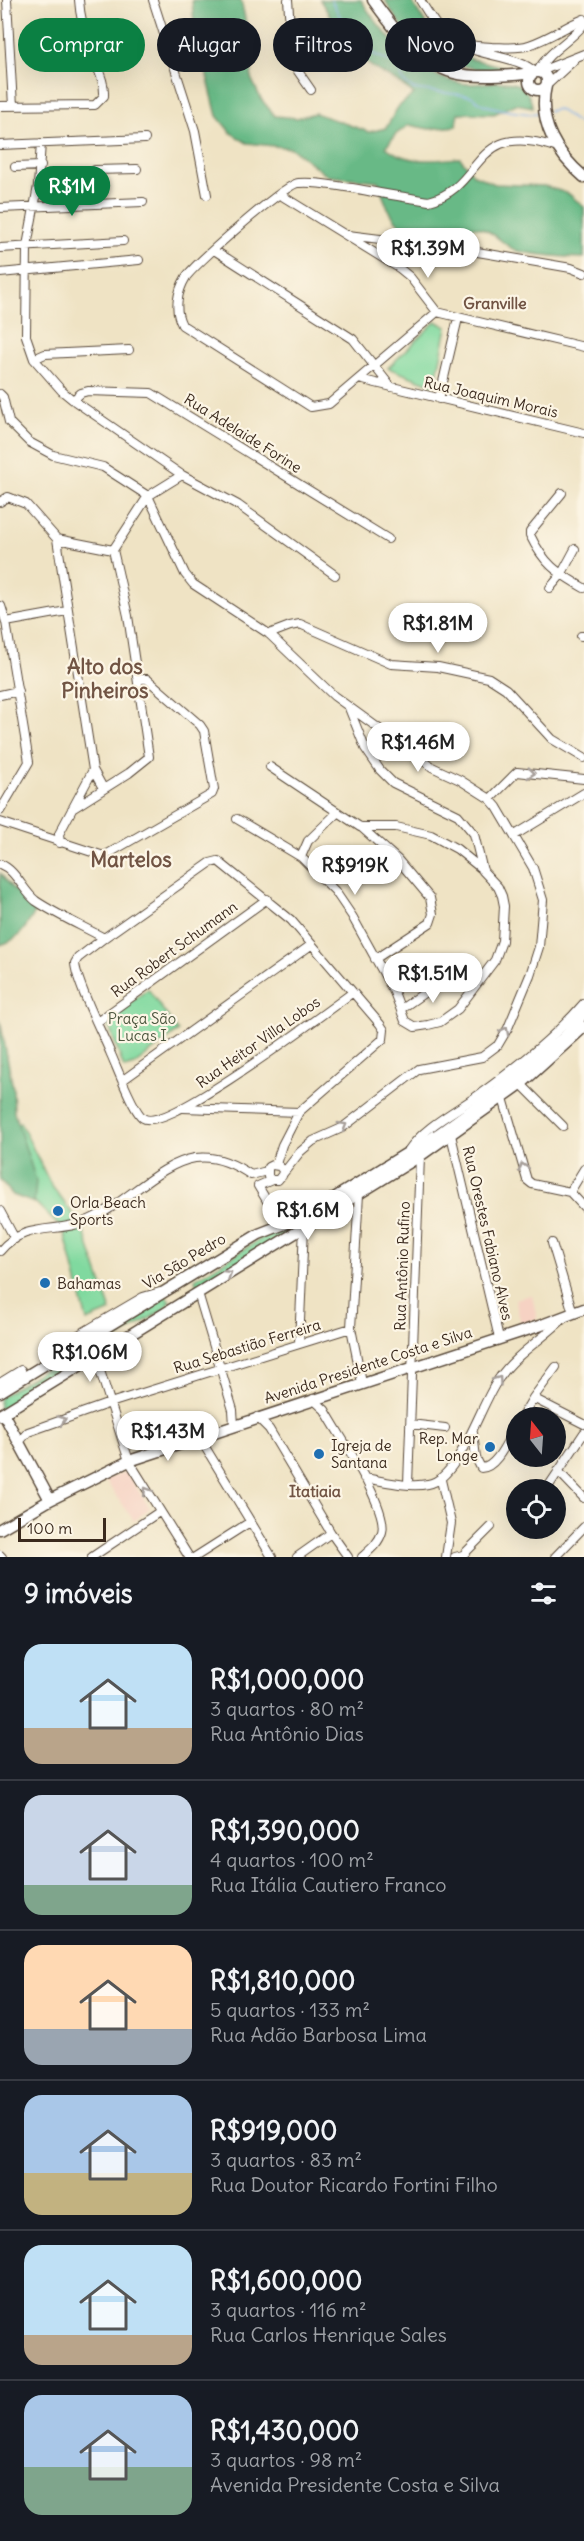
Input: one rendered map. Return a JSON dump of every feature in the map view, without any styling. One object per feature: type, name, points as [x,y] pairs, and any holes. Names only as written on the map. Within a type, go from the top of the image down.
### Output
[{"type":"main road","points":[[373,0],[405,41],[441,68],[465,75],[506,76],[536,72],[548,78],[539,86]]},
{"type":"main road","points":[[536,72],[529,79],[539,86],[546,120],[555,147],[584,177]]},
{"type":"main road","points":[[506,76],[539,86]]},
{"type":"main road","name":"Via São Pedro","points":[[0,1392],[73,1345],[259,1234],[305,1216],[405,1156],[524,1071],[563,1038],[579,1020],[584,1010]]},
{"type":"main road","points":[[50,1500],[20,1442],[2,1414],[420,1156],[503,1098],[582,1033]]},
{"type":"main road","points":[[198,1293],[191,1283],[194,1277],[245,1245],[249,1240]]},
{"type":"main road","points":[[163,1292],[174,1298],[174,1308]]},
{"type":"main road","name":"Avenida Presidente Costa e Silva","points":[[0,1529],[50,1500],[129,1461],[574,1313]]},
{"type":"street","points":[[7,0],[13,106]]},
{"type":"street","points":[[0,106],[95,105],[104,96],[104,85],[90,50],[79,0]]},
{"type":"street","points":[[153,0],[195,131],[207,195]]},
{"type":"street","points":[[288,0],[293,64],[311,90]]},
{"type":"street","points":[[420,0],[432,18]]},
{"type":"street","points":[[476,46],[528,46],[584,19]]},
{"type":"street","points":[[536,72],[542,62],[578,32],[584,24]]},
{"type":"street","points":[[476,52],[524,65],[536,72]]},
{"type":"street","points":[[536,72],[581,55]]},
{"type":"street","points":[[539,86],[581,55]]},
{"type":"street","points":[[540,142],[550,132]]},
{"type":"street","points":[[0,145],[145,139]]},
{"type":"street","points":[[437,312],[328,404],[311,407],[182,325],[178,316],[177,304],[186,277],[214,250],[295,183],[316,183],[429,201],[441,198],[452,190],[491,148],[512,141],[540,142],[555,147]]},
{"type":"street","points":[[41,143],[41,166],[36,206],[27,246],[26,270],[26,336],[34,359],[73,400],[182,475],[238,505],[335,575]]},
{"type":"street","points":[[15,167],[41,166]]},
{"type":"street","points":[[88,202],[95,170],[137,170]]},
{"type":"street","points":[[279,194],[410,277],[437,312],[584,347]]},
{"type":"street","points":[[0,208],[88,202],[143,202]]},
{"type":"street","points":[[344,234],[460,249],[571,268],[584,273]]},
{"type":"street","points":[[0,248],[123,241]]},
{"type":"street","points":[[214,250],[353,339],[392,388]]},
{"type":"street","points":[[0,273],[139,260]]},
{"type":"street","points":[[439,399],[458,318]]},
{"type":"street","points":[[34,359],[45,354],[129,350]]},
{"type":"street","name":"Rua Joaquim Morais","points":[[359,380],[584,433]]},
{"type":"street","name":"Rua Adelaide Forine","points":[[73,400],[81,393],[88,391],[151,393],[388,539]]},
{"type":"street","points":[[0,394],[3,397],[5,422],[29,442],[53,455],[103,466],[148,496],[185,574],[193,584],[268,634],[334,696],[349,707],[432,767],[460,780],[490,799],[515,835],[538,881],[543,900],[539,947],[508,1028],[498,1045],[482,1057],[419,1070],[342,1128],[313,1141],[278,1180],[258,1186]]},
{"type":"street","points":[[85,794],[103,788],[129,773],[148,757],[138,679],[113,550],[148,496],[182,475]]},
{"type":"street","points":[[562,493],[530,532],[540,556],[561,575],[584,588]]},
{"type":"street","points":[[0,502],[8,497],[26,504],[57,539],[93,770],[103,788]]},
{"type":"street","points":[[57,539],[113,550]]},
{"type":"street","points":[[550,588],[561,575],[575,549]]},
{"type":"street","points":[[0,811],[29,762],[6,622],[1,606]]},
{"type":"street","points":[[6,622],[67,611]]},
{"type":"street","points":[[268,634],[300,624],[391,664],[438,667],[489,678],[507,689],[552,739],[584,758]]},
{"type":"street","points":[[0,822],[100,856],[108,856],[214,792],[204,731],[200,725],[147,679],[138,679]]},
{"type":"street","points":[[0,695],[18,691]]},
{"type":"street","points":[[349,707],[365,748],[380,770],[393,783],[458,815],[474,834],[483,871]]},
{"type":"street","points":[[270,767],[360,827],[398,860],[430,898],[433,905],[430,923],[375,959]]},
{"type":"street","points":[[60,843],[59,834],[72,809],[85,794],[93,770]]},
{"type":"street","points":[[490,799],[517,772],[584,779]]},
{"type":"street","points":[[515,835],[584,792]]},
{"type":"street","points":[[301,857],[308,841],[338,812]]},
{"type":"street","points":[[237,819],[301,857],[335,891],[352,916],[394,992],[405,1021],[415,1027],[440,1022],[458,1010],[495,960],[502,941],[504,906],[498,887],[457,849],[431,835],[396,827],[360,827]]},
{"type":"street","points":[[278,1165],[282,1145],[298,1112],[383,1039],[384,1030],[291,920],[218,861],[214,861],[104,938],[78,958],[75,963],[97,1022],[123,1080],[311,945]]},
{"type":"street","points":[[0,864],[5,866],[36,901],[104,938]]},
{"type":"street","name":"Rua Robert Schumann","points":[[97,1022],[267,899]]},
{"type":"street","points":[[401,1009],[450,975]]},
{"type":"street","name":"Rua Heitor Villa Lobos","points":[[123,1080],[144,1119],[150,1120],[183,1108],[213,1092],[352,993]]},
{"type":"street","points":[[405,1156],[421,1135],[511,1070],[566,1024],[584,1003]]},
{"type":"street","points":[[521,1084],[563,1126]]},
{"type":"street","points":[[503,1098],[527,1180],[532,1184],[570,1192],[584,1207]]},
{"type":"street","points":[[183,1108],[298,1112]]},
{"type":"street","name":"Rua Orestes Fabiano Alves","points":[[451,1135],[499,1338]]},
{"type":"street","name":"Rua Antônio Rufino","points":[[408,1484],[420,1156]]},
{"type":"street","points":[[0,1251],[24,1234],[85,1222],[110,1209],[175,1164],[196,1158],[214,1159],[236,1165],[251,1175],[282,1226]]},
{"type":"street","points":[[251,1175],[267,1171],[272,1165],[295,1159]]},
{"type":"street","points":[[278,1165],[283,1170],[282,1176]]},
{"type":"street","points":[[570,1192],[584,1169]]},
{"type":"street","points":[[267,1171],[268,1177],[272,1180]]},
{"type":"street","points":[[359,1194],[351,1328],[362,1383]]},
{"type":"street","points":[[0,1211],[15,1239]]},
{"type":"street","points":[[299,1344],[303,1227]]},
{"type":"street","points":[[364,1478],[408,1484],[428,1484],[441,1480],[473,1433],[489,1392],[500,1376],[519,1354],[574,1313],[552,1243]]},
{"type":"street","points":[[198,1293],[238,1423]]},
{"type":"street","name":"Rua Sebastião Ferreira","points":[[20,1442],[28,1432],[110,1403],[351,1328]]},
{"type":"street","points":[[95,1355],[129,1461],[189,1557]]},
{"type":"street","points":[[528,1407],[556,1368]]},
{"type":"street","points":[[0,1383],[21,1370]]},
{"type":"street","points":[[325,1396],[325,1410]]},
{"type":"street","points":[[533,1398],[584,1424]]},
{"type":"street","points":[[313,1399],[325,1410],[377,1500],[383,1520],[382,1531],[377,1543],[362,1557]]},
{"type":"street","points":[[269,1414],[269,1429]]},
{"type":"street","points":[[257,1418],[269,1429],[331,1533],[348,1557]]},
{"type":"street","points":[[410,1424],[445,1428]]},
{"type":"street","points":[[208,1451],[211,1432]]},
{"type":"street","points":[[473,1433],[476,1458],[482,1468],[493,1464],[506,1443]]},
{"type":"street","points":[[553,1479],[584,1433]]},
{"type":"street","points":[[198,1437],[272,1557]]},
{"type":"street","points":[[558,1471],[584,1498]]},
{"type":"street","points":[[441,1480],[451,1523],[450,1557],[463,1555],[491,1527]]},
{"type":"street","points":[[92,1557],[159,1512]]},
{"type":"street","points":[[195,1557],[250,1522]]},
{"type":"street","points":[[555,1557],[584,1527]]},
{"type":"street","points":[[297,1557],[331,1533]]},
{"type":"shaded area","points":[[532,1295],[537,1319],[521,1324],[515,1299]]},
{"type":"shaded area","points":[[126,1472],[150,1508],[134,1521],[105,1480]]},
{"type":"green space","points":[[192,0],[241,0],[245,18],[194,18]]},
{"type":"green space","points":[[320,0],[361,0],[385,32],[385,72],[430,72],[464,84],[510,82],[522,87],[528,94],[533,107],[516,104],[494,114],[458,113],[456,126],[429,129],[409,125],[395,135],[386,147],[403,157],[412,159],[460,158],[474,175],[495,184],[545,186],[569,194],[584,207],[584,258],[559,257],[515,250],[486,230],[475,227],[437,236],[412,233],[402,227],[388,209],[378,181],[328,176],[291,148],[247,143],[231,133],[217,116],[206,72],[252,72],[251,78],[261,99],[275,116],[297,118],[315,113],[369,132],[386,128],[398,107],[414,94],[373,67],[373,18],[332,18]]},
{"type":"green space","points":[[385,0],[411,0],[422,18],[397,18]]},
{"type":"green space","points":[[476,60],[505,67],[503,72],[476,69]]},
{"type":"green space","points":[[436,321],[447,327],[435,386],[388,368]]},
{"type":"green space","points":[[0,873],[13,889],[37,909],[18,936],[0,945]]},
{"type":"green space","name":"Praça São Lucas I","points":[[148,989],[178,1031],[134,1065],[124,1068],[107,1021]]},
{"type":"green space","points":[[0,1020],[13,1088],[14,1112],[36,1181],[34,1203],[13,1195],[0,1180]]},
{"type":"green space","name":"Orla Beach Sports","points":[[20,1122],[51,1185],[82,1226],[111,1311],[87,1321],[64,1231],[30,1197],[1,1132]]},
{"type":"green space","points":[[292,1227],[293,1229],[200,1287],[197,1286],[195,1279],[269,1234]]},
{"type":"green space","points":[[166,1296],[170,1301],[165,1309],[0,1410],[0,1397],[100,1335],[105,1336],[147,1311],[151,1303]]},
{"type":"waterway","points":[[331,0],[351,36],[365,50],[395,64],[404,82],[413,89],[471,96],[484,105],[509,111],[531,114],[541,112]]},
{"type":"waterway","points":[[549,111],[558,109],[584,127]]},
{"type":"place","name":"Orla Beach Sports","points":[[58,1211]]},
{"type":"place","name":"Bahamas","points":[[45,1283]]},
{"type":"place","name":"Rep. Mar Longe","points":[[490,1447]]},
{"type":"place","name":"Igreja de Santana","points":[[319,1454]]},
{"type":"district","name":"Granville","points":[[495,303]]},
{"type":"district","name":"Alto dos Pinheiros","points":[[105,678]]},
{"type":"district","name":"Martelos","points":[[131,859]]},
{"type":"district","name":"Itatiaia","points":[[315,1491]]}]
